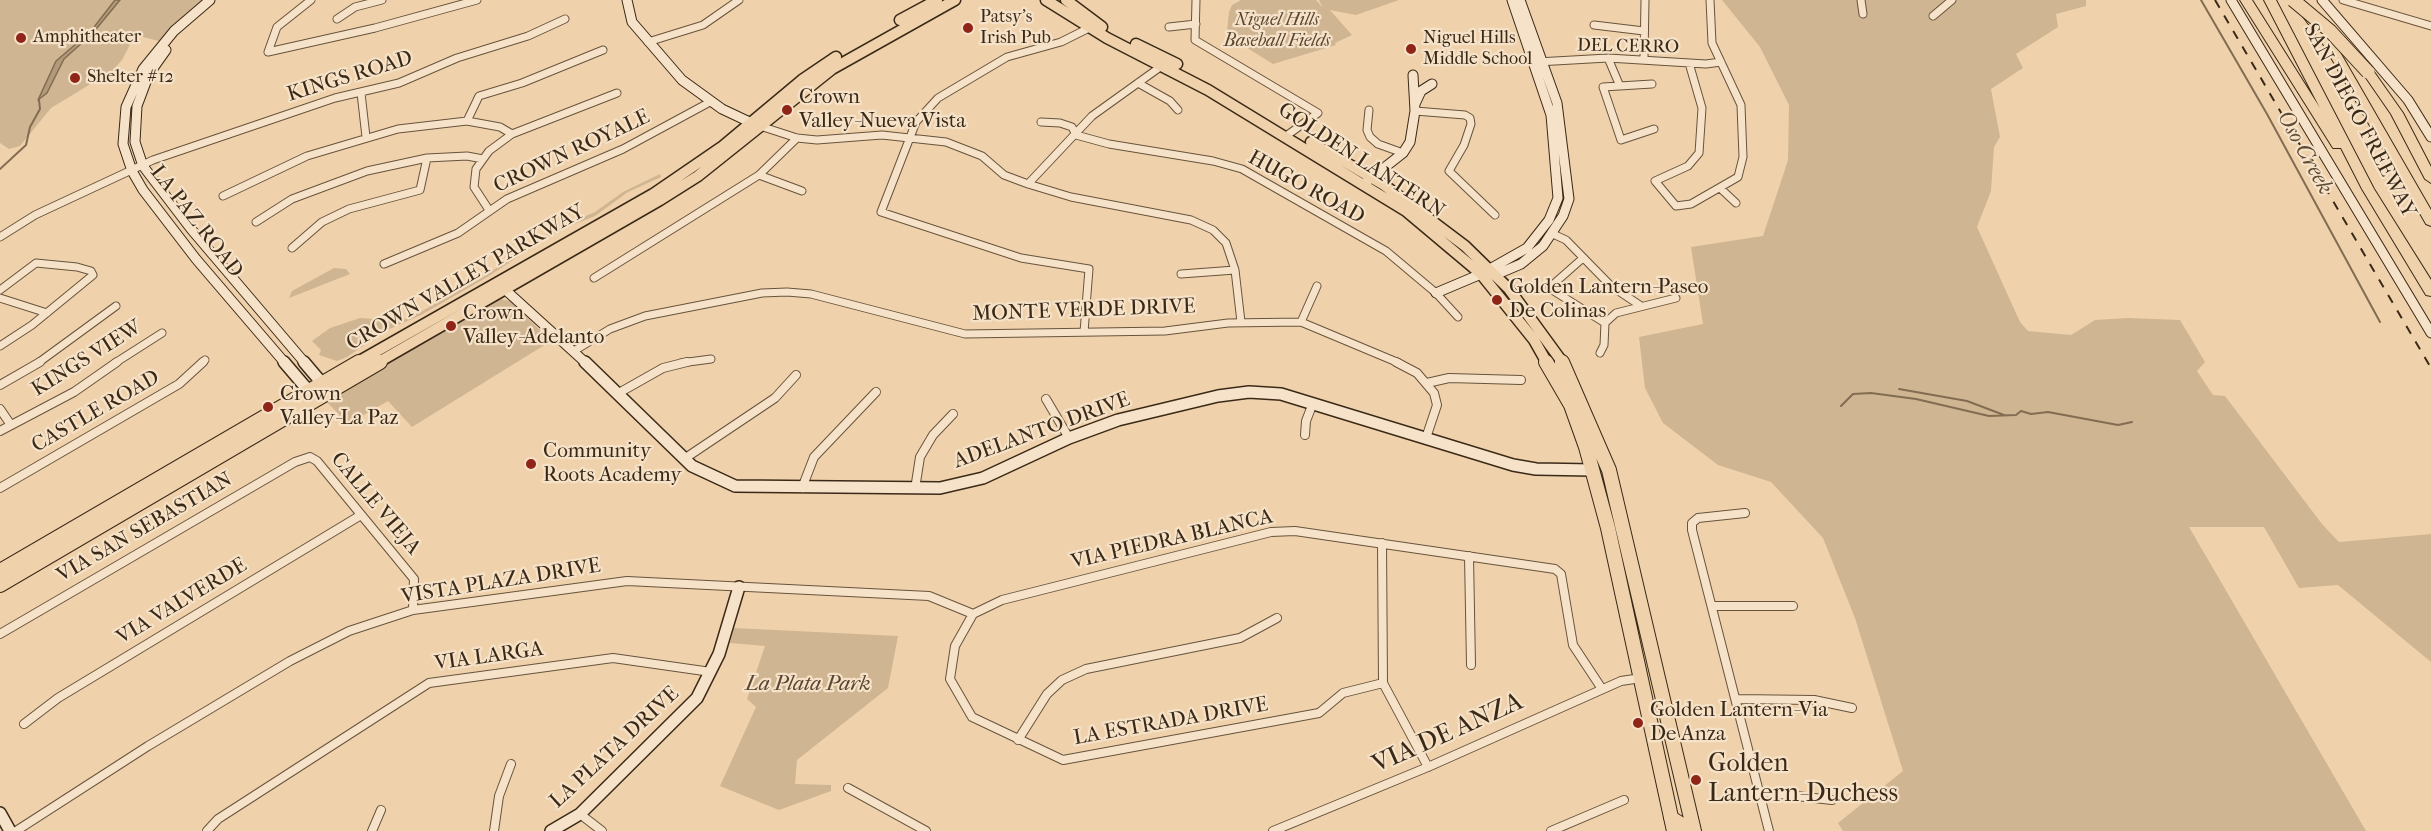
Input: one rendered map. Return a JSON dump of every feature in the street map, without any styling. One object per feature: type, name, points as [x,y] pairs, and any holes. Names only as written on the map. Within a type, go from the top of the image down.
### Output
[{"type":"highway","points":[[2246,0],[2333,139],[2368,189]]},
{"type":"highway","name":"SAN DIEGO FREEWAY","points":[[2270,0],[2368,189],[2431,291]]},
{"type":"highway","points":[[2295,0],[2330,31],[2368,72],[2397,113],[2431,179]]},
{"type":"highway","name":"SAN DIEGO FREEWAY","points":[[2295,0],[2331,47],[2431,221]]},
{"type":"main road","name":"LA PAZ ROAD","points":[[210,0],[182,23],[160,47],[131,92],[123,144],[132,171],[143,190],[196,259],[312,394]]},
{"type":"main road","name":"LA PAZ ROAD","points":[[218,0],[172,42],[149,74],[141,93],[134,131],[143,166],[191,229],[325,387]]},
{"type":"main road","points":[[627,0],[632,22],[682,80],[710,102],[755,125]]},
{"type":"main road","name":"CROWN VALLEY PARKWAY","points":[[0,571],[688,183],[828,62],[937,0]]},
{"type":"main road","name":"CROWN VALLEY PARKWAY","points":[[755,125],[841,63],[955,0]]},
{"type":"main road","name":"GOLDEN LANTERN","points":[[1046,0],[1290,134]]},
{"type":"main road","points":[[1055,0],[1070,1],[1071,10],[1089,25]]},
{"type":"main road","points":[[1436,293],[1488,273],[1521,264],[1543,246],[1553,234],[1567,207],[1569,189],[1562,124],[1539,62],[1512,0]]},
{"type":"main road","points":[[1488,273],[1527,248],[1543,230],[1556,206],[1559,190],[1551,115],[1539,62],[1520,0]]},
{"type":"main road","points":[[2232,0],[2431,333]]},
{"type":"main road","points":[[2322,0],[2408,100],[2431,137]]},
{"type":"main road","name":"GOLDEN LANTERN","points":[[1070,1],[1089,25],[1147,49],[1205,79],[1368,181],[1488,273],[1525,309],[1563,361],[1609,470],[1694,831]]},
{"type":"main road","points":[[1147,49],[1148,52],[1162,60],[1162,65],[1173,65],[1199,80],[1205,79]]},
{"type":"main road","points":[[1413,75],[1415,108]]},
{"type":"main road","points":[[1368,181],[1403,153],[1410,142],[1415,108],[1421,91],[1432,84]]},
{"type":"main road","points":[[131,92],[141,93]]},
{"type":"main road","points":[[1543,230],[1553,234]]},
{"type":"main road","name":"GOLDEN LANTERN","points":[[1488,273],[1545,357],[1570,405],[1592,470],[1608,528],[1672,824]]},
{"type":"main road","name":"ADELANTO DRIVE","points":[[502,286],[574,351],[684,459],[703,474],[735,486],[940,488],[983,478],[1069,438],[1118,420],[1233,393],[1268,392],[1536,469],[1592,470]]},
{"type":"main road","name":"CROWN VALLEY PARKWAY","points":[[0,585],[312,394]]},
{"type":"main road","points":[[1590,421],[1599,460],[1592,470],[1602,474],[1612,507],[1622,521]]},
{"type":"main road","name":"LA PLATA DRIVE","points":[[551,831],[580,814],[697,698],[719,654],[739,587]]},
{"type":"main road","points":[[1652,657],[1645,661],[1641,678],[1654,690],[1661,692]]},
{"type":"main road","points":[[0,813],[10,831]]},
{"type":"main road","points":[[1672,824],[1682,825],[1684,831]]},
{"type":"street","points":[[311,0],[289,15],[277,27],[268,44],[269,52],[477,0]]},
{"type":"street","points":[[337,19],[355,7],[382,0]]},
{"type":"street","points":[[648,42],[703,25],[739,0]]},
{"type":"street","points":[[1196,0],[1195,40],[1318,113],[1290,134]]},
{"type":"street","points":[[1644,59],[1645,0]]},
{"type":"street","points":[[1689,63],[1702,108],[1699,153],[1688,166],[1654,180],[1676,206],[1691,204],[1738,177],[1743,157],[1741,105],[1712,43],[1710,0]]},
{"type":"street","points":[[1861,0],[1863,14]]},
{"type":"street","points":[[1933,16],[1952,0]]},
{"type":"street","points":[[2343,0],[2431,26]]},
{"type":"street","name":"KINGS ROAD","points":[[0,237],[35,215],[178,152],[325,101],[399,83],[457,58],[528,36],[565,18]]},
{"type":"street","points":[[1169,27],[1196,24]]},
{"type":"street","points":[[1084,332],[1089,268],[1021,258],[881,212],[911,137],[925,110],[951,88],[1007,57],[1060,42],[1089,25]]},
{"type":"street","points":[[1593,25],[1644,31]]},
{"type":"street","points":[[467,121],[479,96],[522,83],[603,50]]},
{"type":"street","points":[[1608,58],[1619,84]]},
{"type":"street","name":"DEL CERRO","points":[[1539,62],[1608,58],[1689,63],[1721,62]]},
{"type":"street","points":[[1028,184],[1092,116],[1162,65]]},
{"type":"street","points":[[1138,83],[1170,101],[1178,110]]},
{"type":"street","points":[[1652,84],[1619,84],[1603,87],[1621,140],[1654,129]]},
{"type":"street","points":[[362,93],[366,137]]},
{"type":"street","points":[[489,210],[474,187],[476,169],[483,159],[512,134],[617,93]]},
{"type":"street","name":"CROWN ROYALE","points":[[384,264],[458,233],[489,210],[519,193],[624,149],[710,102]]},
{"type":"street","points":[[1415,108],[1465,115],[1470,118],[1464,145],[1449,171],[1450,176],[1495,215]]},
{"type":"street","points":[[1369,110],[1367,130],[1370,137],[1378,144],[1403,153]]},
{"type":"street","points":[[223,196],[273,170],[366,137],[435,123],[467,121],[500,127],[512,134]]},
{"type":"street","name":"HUGO ROAD","points":[[1041,122],[1072,127],[1076,135],[1109,144],[1213,161],[1242,169],[1386,251],[1436,293],[1458,317]]},
{"type":"street","points":[[755,125],[797,138],[831,140],[882,135],[946,142],[982,156],[1004,175],[1028,184],[1071,197],[1191,220],[1213,230],[1226,243],[1234,270],[1241,322]]},
{"type":"street","points":[[594,278],[759,175],[797,138]]},
{"type":"street","points":[[256,222],[291,199],[326,184],[367,171],[427,158],[467,156],[483,159]]},
{"type":"street","points":[[292,248],[322,222],[349,208],[417,192],[427,158]]},
{"type":"street","points":[[759,175],[802,191]]},
{"type":"street","points":[[1720,188],[1736,203]]},
{"type":"street","points":[[1553,234],[1566,240],[1611,286],[1641,306]]},
{"type":"street","points":[[1583,258],[1550,285],[1550,291],[1605,323]]},
{"type":"street","points":[[0,290],[36,262],[91,271],[93,275],[47,313],[0,346]]},
{"type":"street","points":[[1181,274],[1234,270]]},
{"type":"street","points":[[1302,321],[1317,286]]},
{"type":"street","name":"MONTE VERDE DRIVE","points":[[574,351],[610,329],[645,316],[762,294],[787,292],[811,294],[965,334],[1165,331],[1241,322],[1302,321],[1406,366],[1427,383]]},
{"type":"street","points":[[0,298],[47,313]]},
{"type":"street","points":[[1600,353],[1604,345],[1605,323],[1616,313],[1676,298]]},
{"type":"street","points":[[0,385],[51,355],[117,306]]},
{"type":"street","name":"KINGS VIEW","points":[[0,431],[74,392],[139,346],[162,333]]},
{"type":"street","points":[[617,394],[663,368],[693,360],[711,359]]},
{"type":"street","name":"CASTLE ROAD","points":[[0,488],[179,384],[205,360]]},
{"type":"street","points":[[684,459],[774,398],[796,375]]},
{"type":"street","points":[[1426,438],[1437,405],[1427,383],[1449,378],[1521,380]]},
{"type":"street","points":[[802,488],[808,467],[814,457],[876,392]]},
{"type":"street","points":[[1046,399],[1069,438]]},
{"type":"street","points":[[1305,435],[1306,421],[1313,404]]},
{"type":"street","points":[[0,409],[11,425]]},
{"type":"street","points":[[915,489],[920,457],[933,435],[953,414]]},
{"type":"street","name":"CALLE VIEJA","points":[[310,457],[317,461],[414,579],[413,610]]},
{"type":"street","name":"VIA SAN SEBASTIAN","points":[[0,634],[295,462],[310,457]]},
{"type":"street","points":[[1745,513],[1698,518],[1692,523],[1695,544],[1761,792],[1769,831]]},
{"type":"street","name":"VIA VALVERDE","points":[[24,724],[58,698],[361,515]]},
{"type":"street","name":"VIA PIEDRA BLANCA","points":[[973,614],[1002,600],[1271,532],[1296,531],[1548,566],[1561,574],[1573,645],[1602,689]]},
{"type":"street","points":[[1382,543],[1383,684],[1428,766]]},
{"type":"street","points":[[1469,556],[1471,665]]},
{"type":"street","name":"VISTA PLAZA DRIVE","points":[[16,831],[148,746],[290,661],[349,631],[413,610],[627,581],[929,596],[973,614]]},
{"type":"street","points":[[1712,606],[1793,606]]},
{"type":"street","name":"LA ESTRADA DRIVE","points":[[973,614],[955,646],[950,679],[972,717],[1063,760],[1319,713],[1343,693],[1383,684]]},
{"type":"street","points":[[1018,740],[1047,694],[1070,676],[1086,669],[1240,638],[1277,618]]},
{"type":"street","name":"VIA LARGA","points":[[207,831],[218,819],[429,683],[613,658],[711,672]]},
{"type":"street","name":"VIA DE ANZA","points":[[1273,831],[1293,825],[1602,689],[1622,681],[1641,678]]},
{"type":"street","points":[[1736,699],[1814,700],[1852,708]]},
{"type":"street","points":[[494,831],[499,796],[512,764]]},
{"type":"street","points":[[848,788],[926,831]]},
{"type":"street","points":[[1761,792],[1832,800]]},
{"type":"street","points":[[1551,831],[1624,800]]},
{"type":"street","points":[[372,831],[381,810]]},
{"type":"street","points":[[580,814],[602,831]]},
{"type":"green space","points":[[0,0],[204,0],[159,41],[135,35],[122,60],[112,71],[51,108],[20,146],[9,149],[0,143]]},
{"type":"green space","name":"Niguel Hills Baseball Fields","points":[[1241,0],[1316,0],[1323,8],[1319,0],[1399,0],[1356,15],[1330,10],[1352,35],[1335,43],[1336,45],[1273,64],[1233,39],[1227,31],[1232,5]]},
{"type":"green space","points":[[1722,0],[2086,0],[2086,6],[2056,14],[2058,27],[2016,54],[2023,68],[1991,89],[2000,137],[1994,147],[1991,191],[1977,227],[2020,322],[2028,331],[2071,335],[2095,320],[2128,318],[2180,320],[2205,362],[2197,371],[2213,395],[2225,396],[2322,524],[2339,542],[2431,534],[2431,662],[2338,585],[2299,588],[2264,527],[2189,527],[2366,831],[1843,831],[1838,823],[1903,771],[1855,618],[1823,538],[1771,482],[1718,465],[1663,423],[1645,388],[1639,337],[1703,324],[1691,247],[1763,236],[1788,160],[1789,105],[1760,47]]},
{"type":"green space","points":[[660,174],[661,177],[628,192],[595,216],[557,231],[489,276],[421,315],[385,331],[347,357],[337,361],[319,355],[321,350],[312,341],[330,328],[360,318],[400,321],[415,315],[483,277],[553,230],[595,212],[623,192]]},
{"type":"green space","points":[[334,268],[346,269],[350,274],[289,298],[292,291]]},
{"type":"green space","points":[[500,299],[510,301],[551,341],[412,427],[388,401],[348,424],[325,400]]},
{"type":"green space","name":"La Plata Park","points":[[734,628],[898,636],[888,688],[797,760],[795,784],[831,785],[831,791],[779,810],[720,786],[756,707],[747,699],[765,646],[730,643]]},
{"type":"shaded area","points":[[115,0],[120,0],[92,34],[64,59],[47,93],[38,100],[56,61],[91,31]]},
{"type":"waterway","name":"Oso Creek","points":[[2201,0],[2267,114],[2380,322]]},
{"type":"waterway","points":[[0,169],[26,145],[30,127],[40,109],[39,100]]},
{"type":"waterway","points":[[1899,389],[1967,401],[2004,415]]},
{"type":"waterway","points":[[1841,406],[1853,394],[1871,393],[1916,399],[1989,416],[2016,415],[2021,411],[2031,414],[2048,412],[2118,425],[2132,422]]},
{"type":"railway","points":[[2215,0],[2431,368]]},
{"type":"place","name":"Patsy's Irish Pub","points":[[968,28]]},
{"type":"place","name":"Amphitheater","points":[[21,38]]},
{"type":"place","name":"Niguel Hills Middle School","points":[[1411,49]]},
{"type":"place","name":"Shelter #12","points":[[75,78]]},
{"type":"place","name":"Crown Valley-Nueva Vista","points":[[787,110]]},
{"type":"place","name":"Golden Lantern-Paseo De Colinas","points":[[1497,300]]},
{"type":"place","name":"Crown Valley-Adelanto","points":[[451,326]]},
{"type":"place","name":"Crown Valley-La Paz","points":[[268,407]]},
{"type":"place","name":"Community Roots Academy","points":[[531,464]]},
{"type":"place","name":"Golden Lantern-Via De Anza","points":[[1638,723]]},
{"type":"place","name":"Golden Lantern-Duchess","points":[[1696,780]]}]
